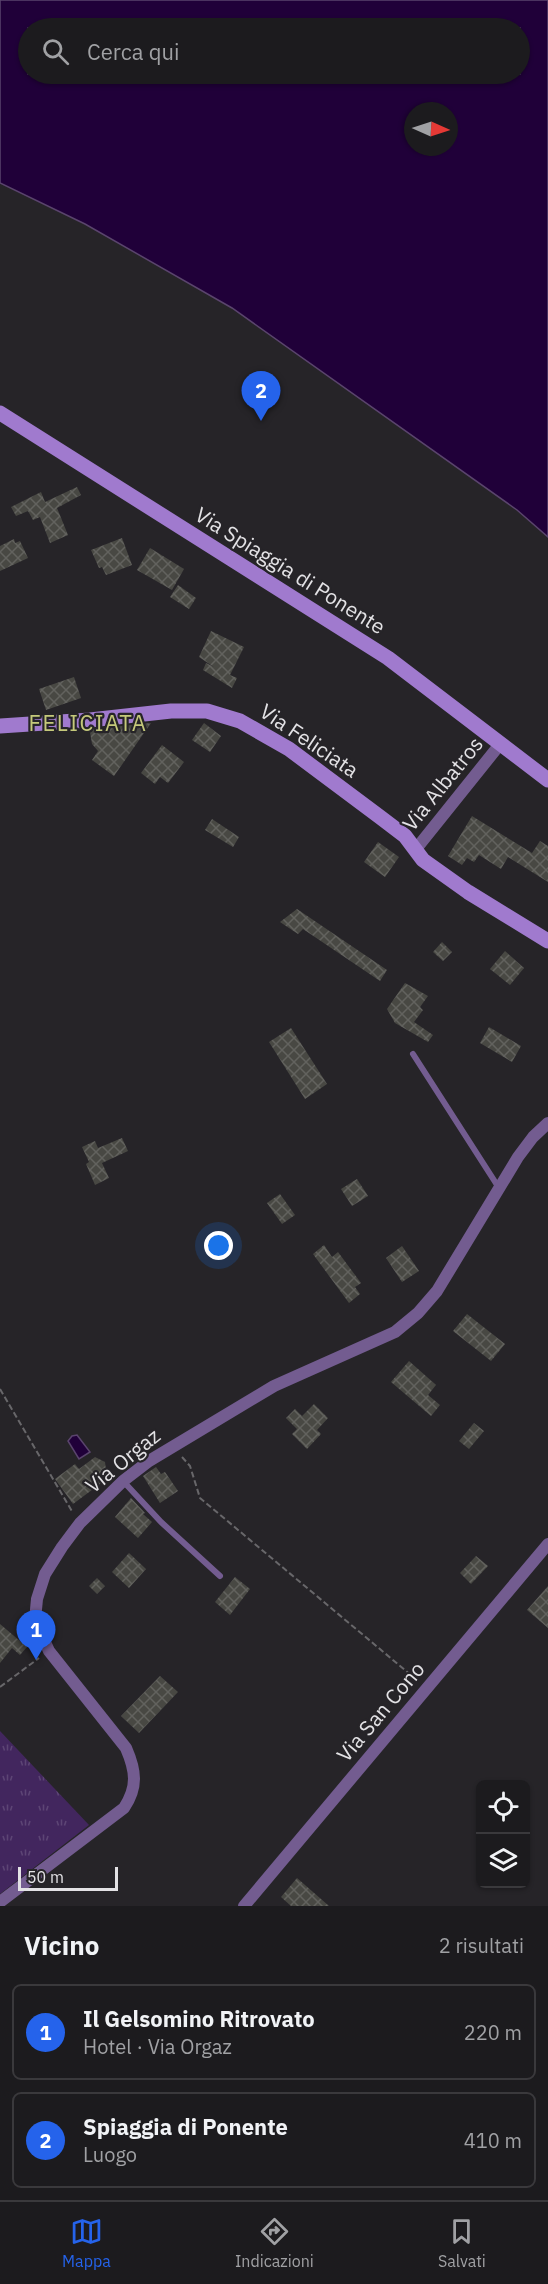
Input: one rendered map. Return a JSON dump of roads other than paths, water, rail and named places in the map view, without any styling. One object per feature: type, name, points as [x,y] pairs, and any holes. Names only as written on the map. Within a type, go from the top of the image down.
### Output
[{"type":"street","name":"Via Spiaggia di Ponente","points":[[0,413],[388,658],[548,780]]},
{"type":"street","name":"Via Feliciata","points":[[0,726],[90,720],[171,711],[207,711],[240,721],[290,749],[380,816],[405,836],[423,860],[468,892],[548,941]]},
{"type":"street","name":"Via Albatros","points":[[416,849],[501,743]]},
{"type":"street","name":"Via Orgaz","points":[[0,1902],[124,1808],[132,1796],[133,1764],[126,1749],[50,1651],[35,1620],[37,1599],[45,1574],[62,1547],[80,1523],[123,1481],[172,1445],[274,1386],[395,1332],[418,1313],[437,1291],[499,1188],[533,1137],[548,1123]]},
{"type":"street","name":"Via San Cono","points":[[244,1906],[548,1544]]},
{"type":"lane","points":[[413,1054],[499,1188]]},
{"type":"lane","points":[[123,1481],[161,1522],[220,1576]]},
{"type":"place","name":"Spiaggia di Ponente","points":[[261,421]]},
{"type":"place","name":"Il Gelsomino Ritrovato","points":[[36,1660]]},
{"type":"district","name":"FELICIATA","points":[[88,723]]}]
